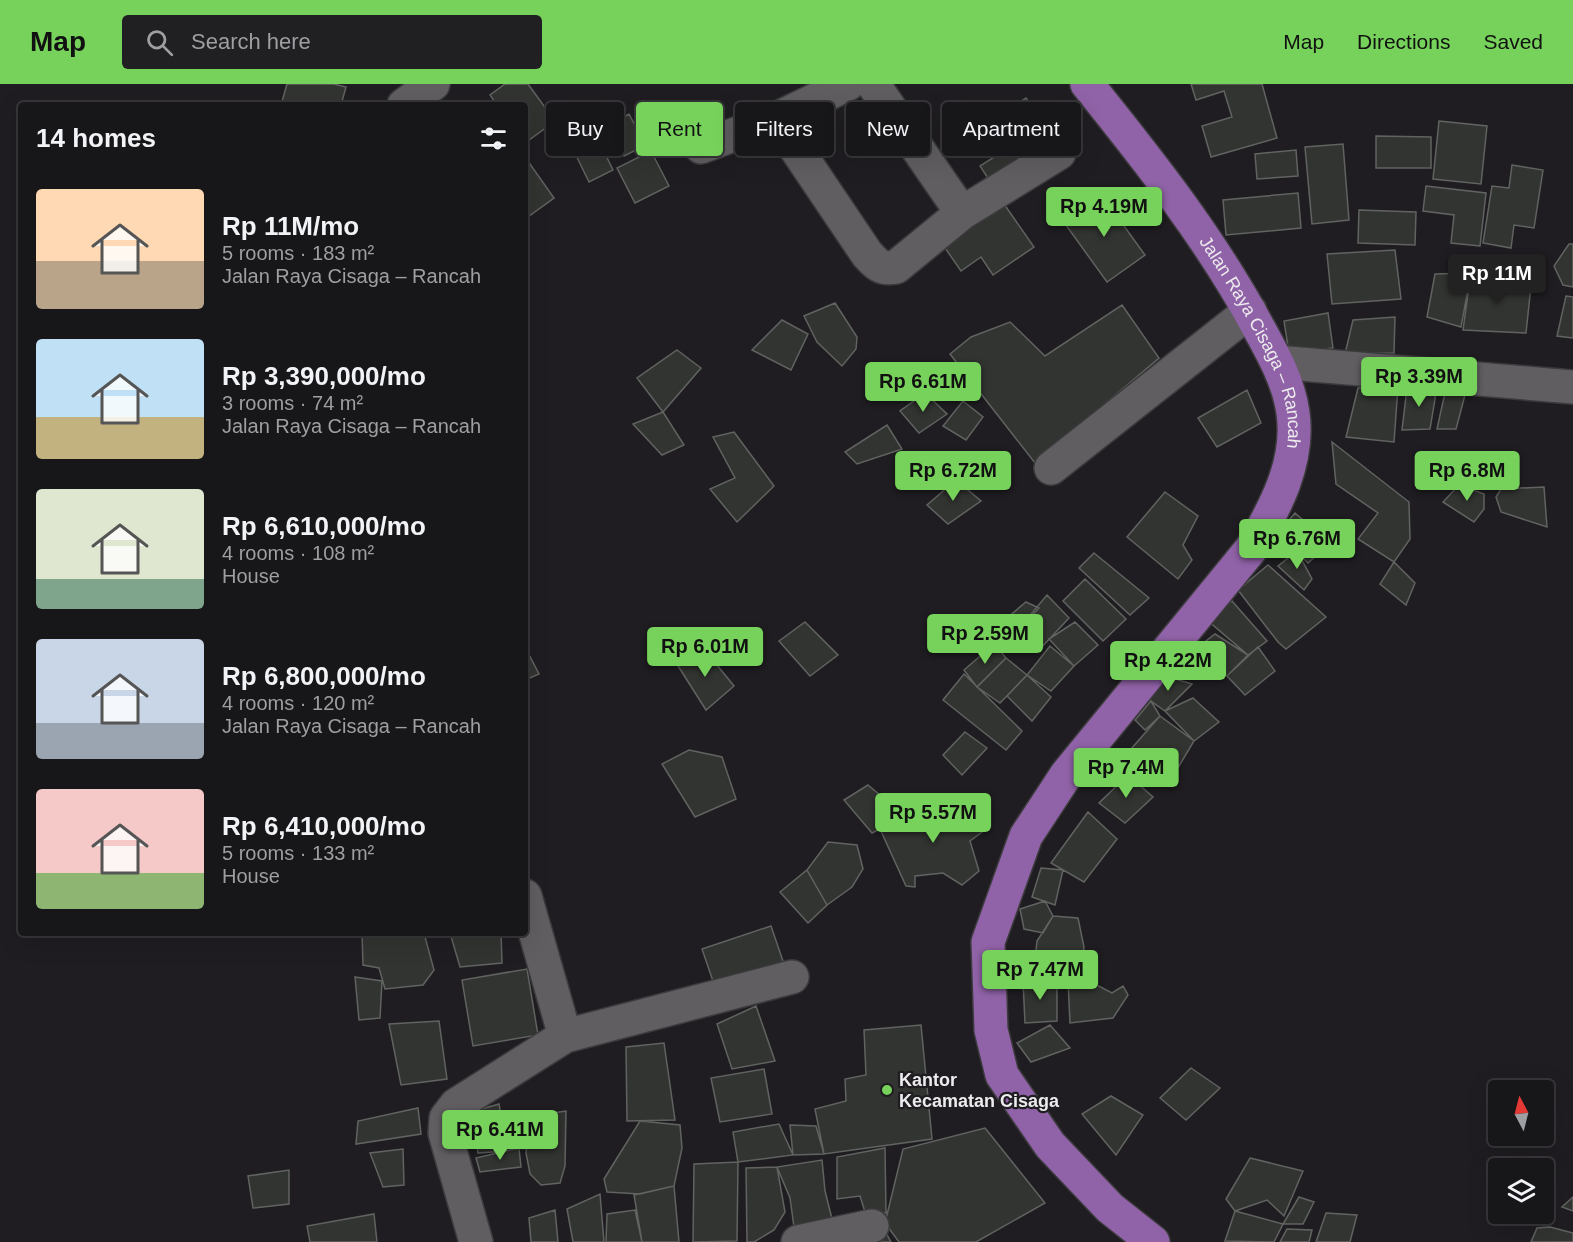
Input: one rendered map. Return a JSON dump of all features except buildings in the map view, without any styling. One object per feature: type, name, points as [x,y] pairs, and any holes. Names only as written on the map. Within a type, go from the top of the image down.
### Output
[{"type":"main road","name":"Jalan Raya Cisaga – Rancah","points":[[1087,84],[1176,195],[1250,311],[1277,362],[1293,412],[1293,450],[1284,485],[1270,517],[1245,557],[1066,775],[1026,836],[988,942],[991,1030],[1002,1075],[1050,1145],[1110,1208],[1153,1242]]},
{"type":"street","points":[[408,102],[433,84]]},
{"type":"street","points":[[811,102],[848,84]]},
{"type":"street","points":[[873,84],[962,213]]},
{"type":"street","points":[[802,156],[867,254],[883,268],[896,267],[962,213],[1054,156]]},
{"type":"street","points":[[1051,468],[1250,311]]},
{"type":"street","points":[[1277,362],[1573,387]]},
{"type":"street","points":[[528,906],[565,1036]]},
{"type":"street","points":[[476,1242],[446,1133],[446,1118],[456,1105],[565,1036],[792,977]]},
{"type":"street","points":[[798,1242],[872,1226]]},
{"type":"place","name":"Kantor Kecamatan Cisaga","points":[[887,1090]]}]
